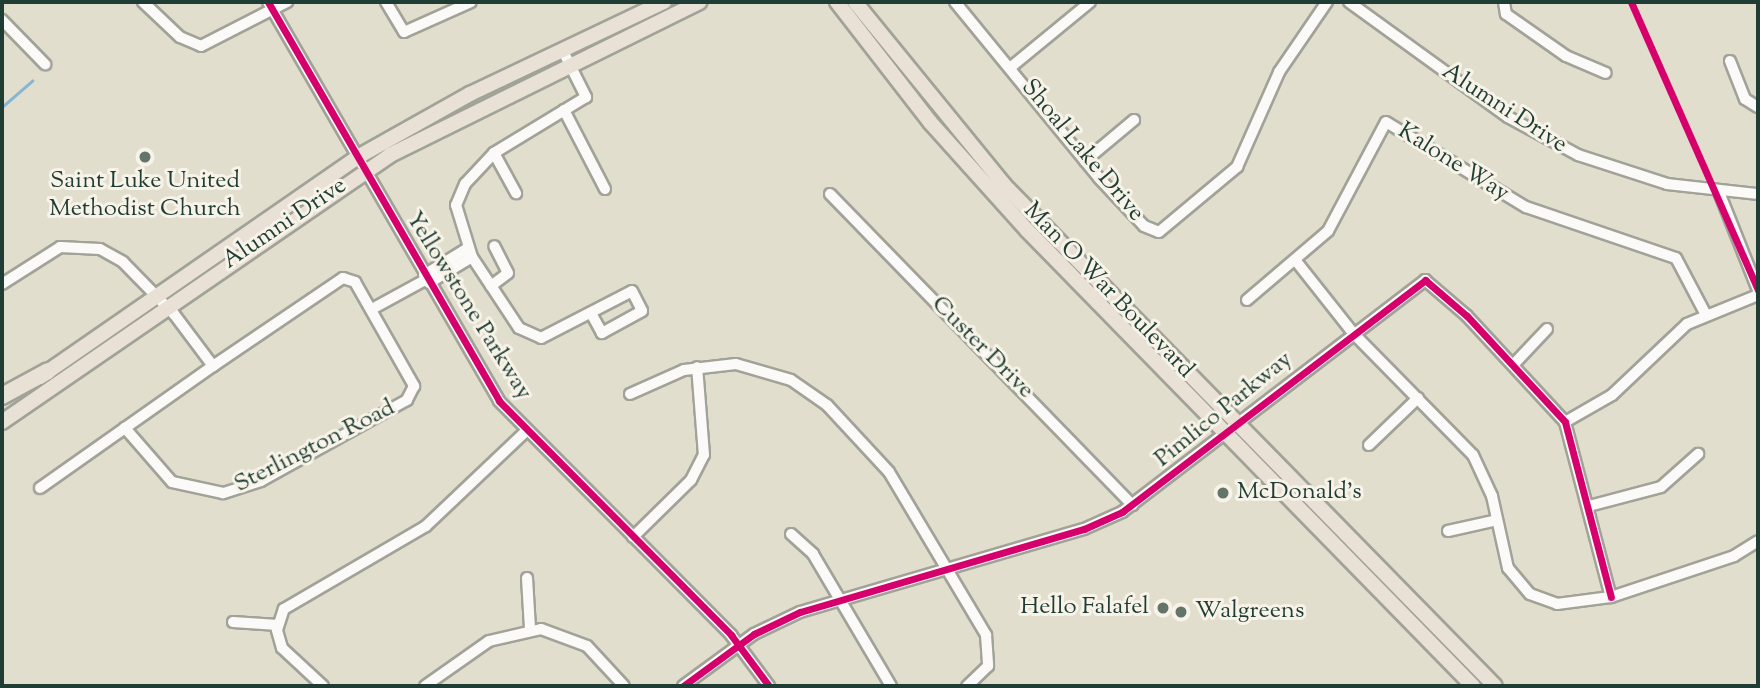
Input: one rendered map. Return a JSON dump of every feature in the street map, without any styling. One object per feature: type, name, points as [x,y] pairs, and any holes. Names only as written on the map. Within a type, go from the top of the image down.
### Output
[{"type":"highway","points":[[2,396],[48,371]]},
{"type":"main road","name":"Alumni Drive","points":[[2,401],[162,302],[364,171],[664,2]]},
{"type":"main road","name":"Alumni Drive","points":[[2,422],[356,158],[566,56],[699,2]]},
{"type":"main road","name":"Man O War Boulevard","points":[[837,2],[973,173],[1474,686]]},
{"type":"main road","name":"Man O War Boulevard","points":[[855,2],[982,161],[1494,686]]},
{"type":"street","points":[[143,2],[180,37],[201,46],[270,6],[286,2]]},
{"type":"street","points":[[386,2],[404,32],[471,2]]},
{"type":"street","name":"Shoal Lake Drive","points":[[955,2],[1011,67],[1085,161],[1144,226],[1166,229],[1237,167],[1279,72],[1327,2]]},
{"type":"street","points":[[1011,67],[1090,2]]},
{"type":"street","name":"Alumni Drive","points":[[1349,2],[1538,136],[1614,169],[1719,192],[1758,194]]},
{"type":"street","points":[[1504,2],[1506,14],[1566,56],[1606,73]]},
{"type":"street","name":"Yellowstone Parkway","points":[[270,6],[491,390],[526,431],[739,644],[769,686]]},
{"type":"street","points":[[2,20],[45,64]]},
{"type":"street","points":[[566,56],[586,97],[494,153],[465,184],[456,205],[470,253],[528,335],[541,338],[632,291],[642,311],[602,333],[591,313]]},
{"type":"street","points":[[1730,61],[1745,99],[1758,107]]},
{"type":"street","points":[[564,110],[604,189]]},
{"type":"street","points":[[1085,161],[1134,120]]},
{"type":"street","name":"Kalone Way","points":[[1247,300],[1328,231],[1379,128],[1389,122],[1526,208],[1676,258],[1706,315]]},
{"type":"street","points":[[494,153],[516,193]]},
{"type":"street","points":[[1565,422],[1612,395],[1672,336],[1706,315],[1758,292],[1719,192]]},
{"type":"street","name":"Custer Drive","points":[[830,194],[1132,505]]},
{"type":"street","points":[[2,284],[48,251],[78,245],[111,254],[162,302],[213,366]]},
{"type":"street","points":[[491,286],[508,273],[494,246]]},
{"type":"street","points":[[40,488],[343,278],[355,282],[372,309],[470,253]]},
{"type":"street","points":[[1296,261],[1353,333],[1478,462],[1497,520],[1508,568],[1530,594],[1557,604],[1611,597],[1734,556],[1758,541]]},
{"type":"street","name":"Pimlico Parkway","points":[[683,686],[739,644],[839,597],[1084,529],[1132,505],[1235,421],[1353,333],[1410,286],[1429,280],[1514,364],[1565,422],[1611,597]]},
{"type":"street","name":"Sterlington Road","points":[[125,428],[172,482],[212,494],[249,486],[411,396],[413,381],[372,309]]},
{"type":"street","points":[[1514,364],[1546,329]]},
{"type":"street","points":[[633,537],[691,480],[704,456],[696,367]]},
{"type":"street","points":[[630,394],[696,367],[754,367],[814,394],[890,472],[992,651],[988,666],[967,686]]},
{"type":"street","points":[[1369,445],[1418,398]]},
{"type":"street","points":[[323,686],[286,654],[278,625],[293,600],[441,515],[526,431]]},
{"type":"street","points":[[1588,506],[1661,487],[1698,454]]},
{"type":"street","points":[[1448,531],[1497,520]]},
{"type":"street","points":[[791,534],[813,554],[891,686]]},
{"type":"street","points":[[527,578],[530,629]]},
{"type":"street","points":[[233,622],[278,625]]},
{"type":"street","points":[[425,686],[489,641],[530,629],[575,639],[624,686]]},
{"type":"waterway","points":[[2,107],[32,81]]},
{"type":"cycle path","points":[[268,2],[499,401],[731,635],[769,686]]},
{"type":"cycle path","points":[[1631,2],[1758,290]]},
{"type":"cycle path","points":[[683,686],[754,634],[800,612],[1084,529],[1122,512],[1425,280],[1467,316],[1565,422],[1611,597]]},
{"type":"place","name":"Saint Luke United Methodist Church","points":[[145,157]]},
{"type":"place","name":"McDonald's","points":[[1223,493]]},
{"type":"place","name":"Hello Falafel","points":[[1163,608]]},
{"type":"place","name":"Walgreens","points":[[1181,612]]}]
